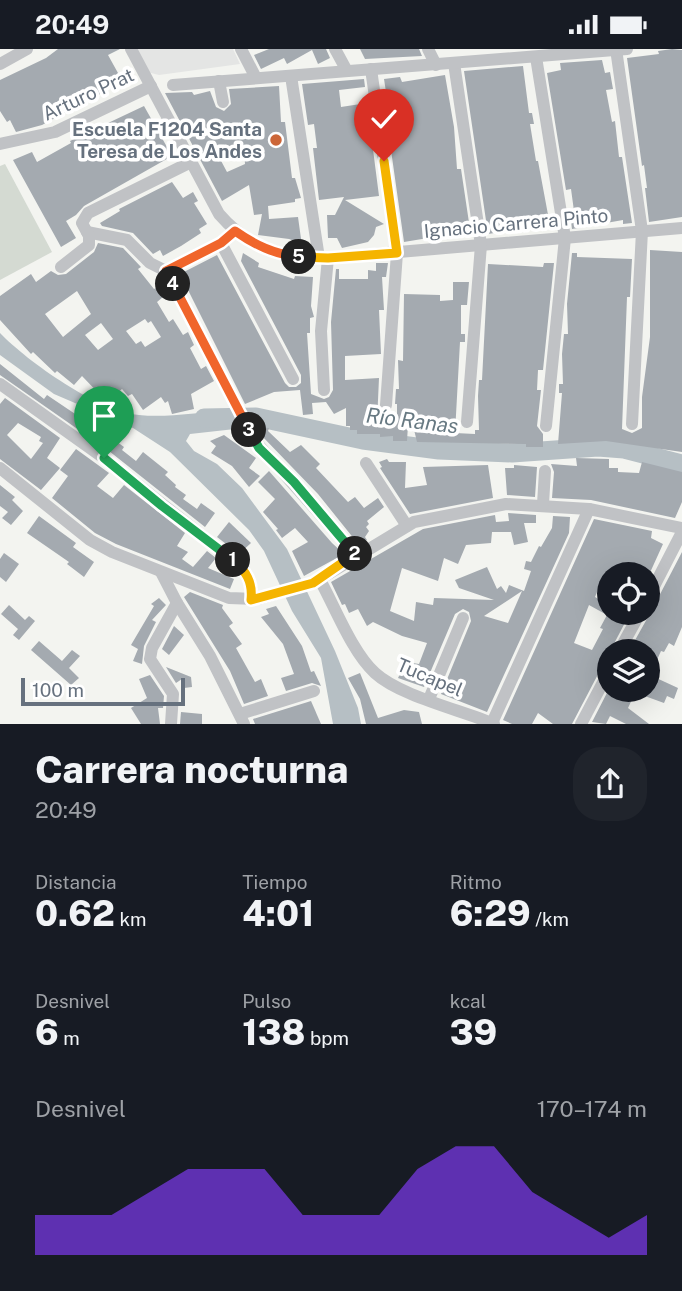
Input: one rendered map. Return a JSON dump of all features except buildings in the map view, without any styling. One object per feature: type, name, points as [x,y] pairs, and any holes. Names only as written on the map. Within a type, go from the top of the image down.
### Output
[{"type":"street","points":[[0,64],[27,49]]},
{"type":"street","name":"Ignacio Carrera Pinto","points":[[131,49],[219,215],[235,231],[257,246],[282,255],[323,258],[682,228]]},
{"type":"street","points":[[241,49],[256,78]]},
{"type":"street","points":[[335,49],[347,71]]},
{"type":"street","points":[[428,49],[436,65]]},
{"type":"street","points":[[616,49],[642,231],[632,424]]},
{"type":"street","points":[[173,85],[436,65],[527,54],[627,49]]},
{"type":"street","points":[[527,54],[565,238],[546,426]]},
{"type":"street","points":[[454,63],[481,245],[467,422]]},
{"type":"street","points":[[371,69],[397,253],[386,405]]},
{"type":"street","points":[[291,76],[323,258],[321,331],[324,390]]},
{"type":"street","points":[[219,81],[223,102]]},
{"type":"street","name":"Arturo Prat","points":[[0,144],[55,132],[151,86]]},
{"type":"street","points":[[61,267],[89,245],[82,223],[88,213],[191,162]]},
{"type":"street","points":[[166,271],[221,243],[235,231]]},
{"type":"street","points":[[87,232],[127,240],[150,263],[166,271],[259,448],[294,482],[357,556]]},
{"type":"street","points":[[221,243],[293,379]]},
{"type":"street","points":[[0,384],[104,458],[243,568],[252,590],[251,600]]},
{"type":"street","points":[[366,463],[407,526]]},
{"type":"street","points":[[0,468],[90,540],[112,552],[229,598],[251,600],[316,581],[407,526],[506,504],[543,504],[589,509],[682,530],[660,574]]},
{"type":"street","points":[[543,504],[545,471]]},
{"type":"street","points":[[493,724],[589,509]]},
{"type":"street","points":[[162,572],[242,719],[314,691]]},
{"type":"street","name":"Tucapel","points":[[316,581],[367,665],[383,679],[493,724]]},
{"type":"street","points":[[171,724],[173,694],[150,659],[152,648],[177,603]]},
{"type":"street","points":[[429,699],[463,618]]},
{"type":"street","points":[[581,724],[597,694]]},
{"type":"shaded area","points":[[135,49],[233,49],[240,64],[159,75],[147,72]]},
{"type":"shaded area","points":[[5,164],[52,252],[0,280],[0,166]]},
{"type":"shaded area","points":[[0,333],[28,358],[65,384],[123,412],[161,416],[226,411],[235,429],[190,434],[186,441],[194,451],[217,464],[242,488],[287,549],[335,651],[358,708],[361,724],[333,724],[321,658],[292,611],[264,551],[249,530],[170,452],[133,428],[54,394],[0,355]]},
{"type":"waterway","name":"Río Ranas","points":[[204,418],[256,417],[363,440],[439,450],[512,453],[598,447],[624,449],[682,464]]},
{"type":"place","name":"Escuela F1204 Santa Teresa de Los Andes","points":[[276,140]]},
{"type":"route","points":[[104,458],[243,568],[252,590],[251,600],[313,583],[357,556],[294,482],[259,448],[166,271],[221,243],[235,231],[257,246],[282,255],[328,258],[397,253],[384,161]]}]
